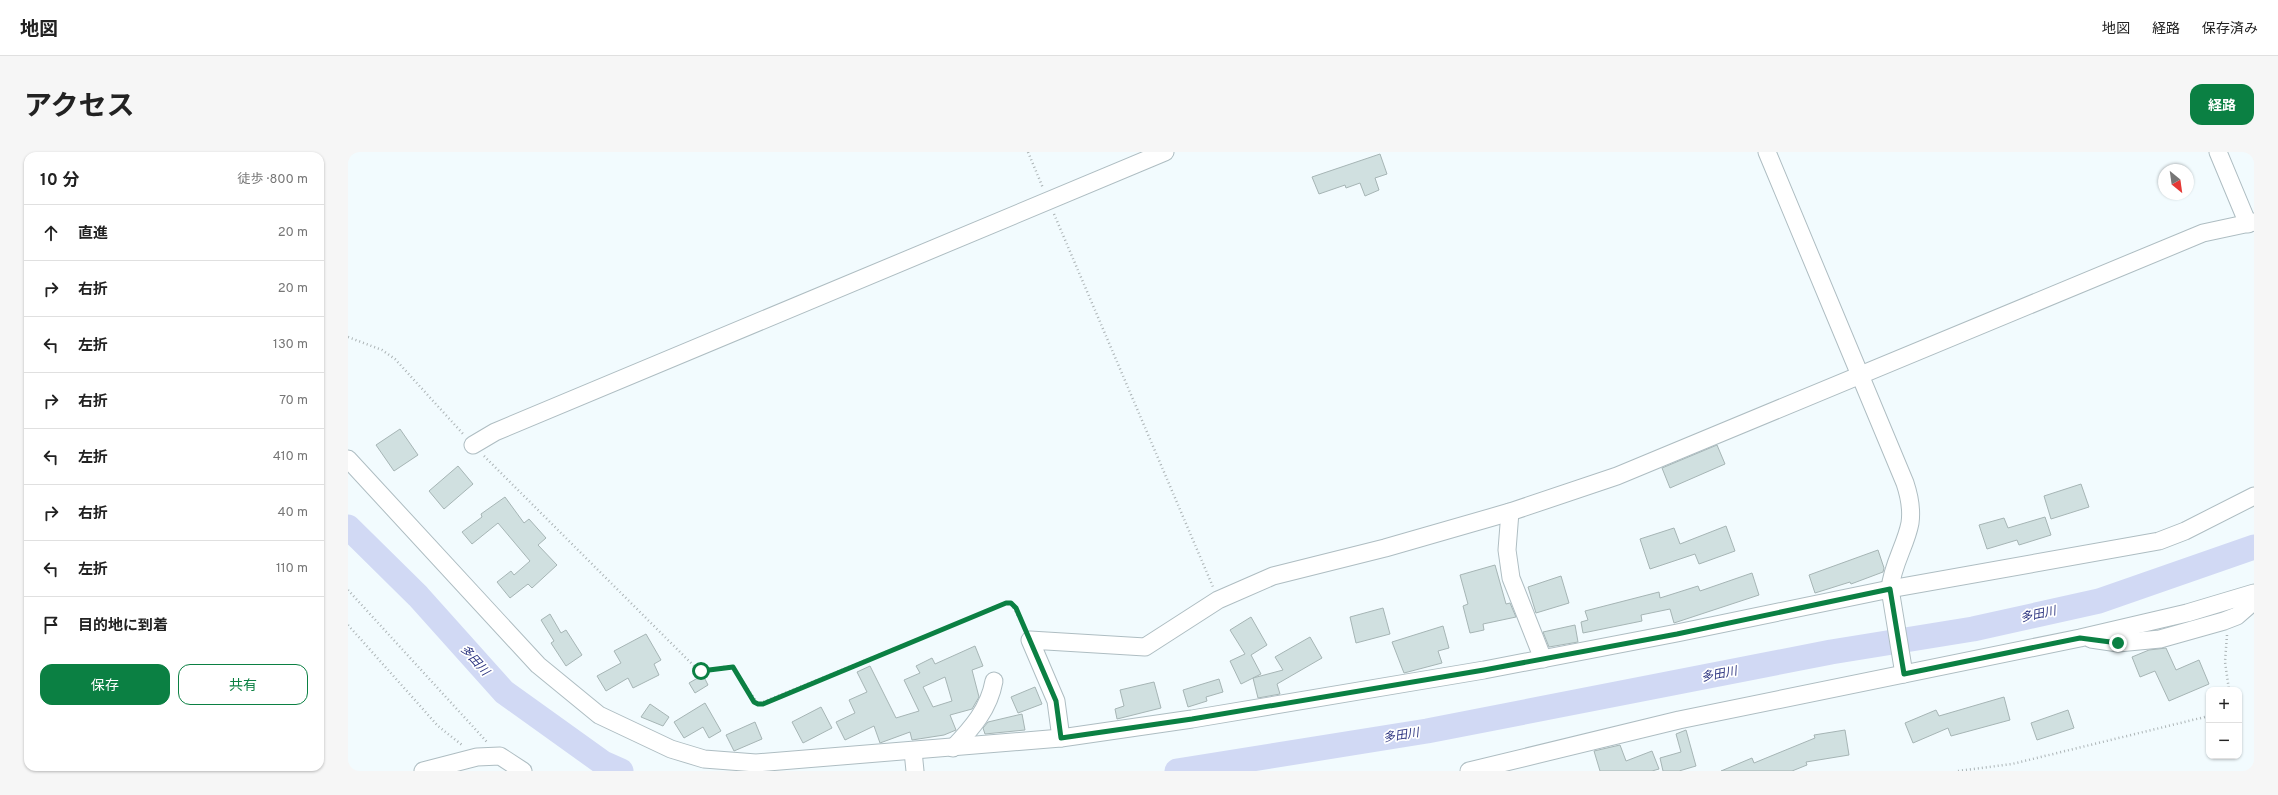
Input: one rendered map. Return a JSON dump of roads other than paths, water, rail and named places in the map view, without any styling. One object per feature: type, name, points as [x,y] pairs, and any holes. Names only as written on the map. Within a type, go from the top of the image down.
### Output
[{"type":"street","points":[[473,445],[495,432],[1165,152]]},
{"type":"street","points":[[1767,152],[1861,375],[1905,483],[1910,500],[1910,522],[1891,578],[1890,593],[1904,670]]},
{"type":"street","points":[[1061,738],[1056,701],[1030,640],[1145,647],[1218,600],[1273,576],[1385,548],[1510,512],[1617,476],[2203,233],[2251,223],[2218,152]]},
{"type":"street","points":[[348,459],[538,665],[599,715],[670,749],[704,759],[756,763],[914,761],[953,748],[1061,738],[1192,719],[1543,659],[2159,541],[2185,531],[2254,496]]},
{"type":"street","points":[[1510,512],[1507,550],[1511,578],[1543,659]]},
{"type":"street","points":[[1469,771],[1672,721],[1904,670],[2080,638],[2188,613],[2254,592]]},
{"type":"street","points":[[2080,638],[2118,643],[2160,639],[2237,616],[2254,601]]},
{"type":"street","points":[[953,748],[978,721],[994,681]]},
{"type":"street","points":[[423,771],[477,757],[500,756],[523,771]]},
{"type":"waterway","name":"多田川","points":[[348,527],[418,596],[504,692],[603,763],[621,771]]},
{"type":"waterway","name":"多田川","points":[[1177,771],[1427,731],[1831,652],[1973,629],[2099,601],[2254,547]]}]
